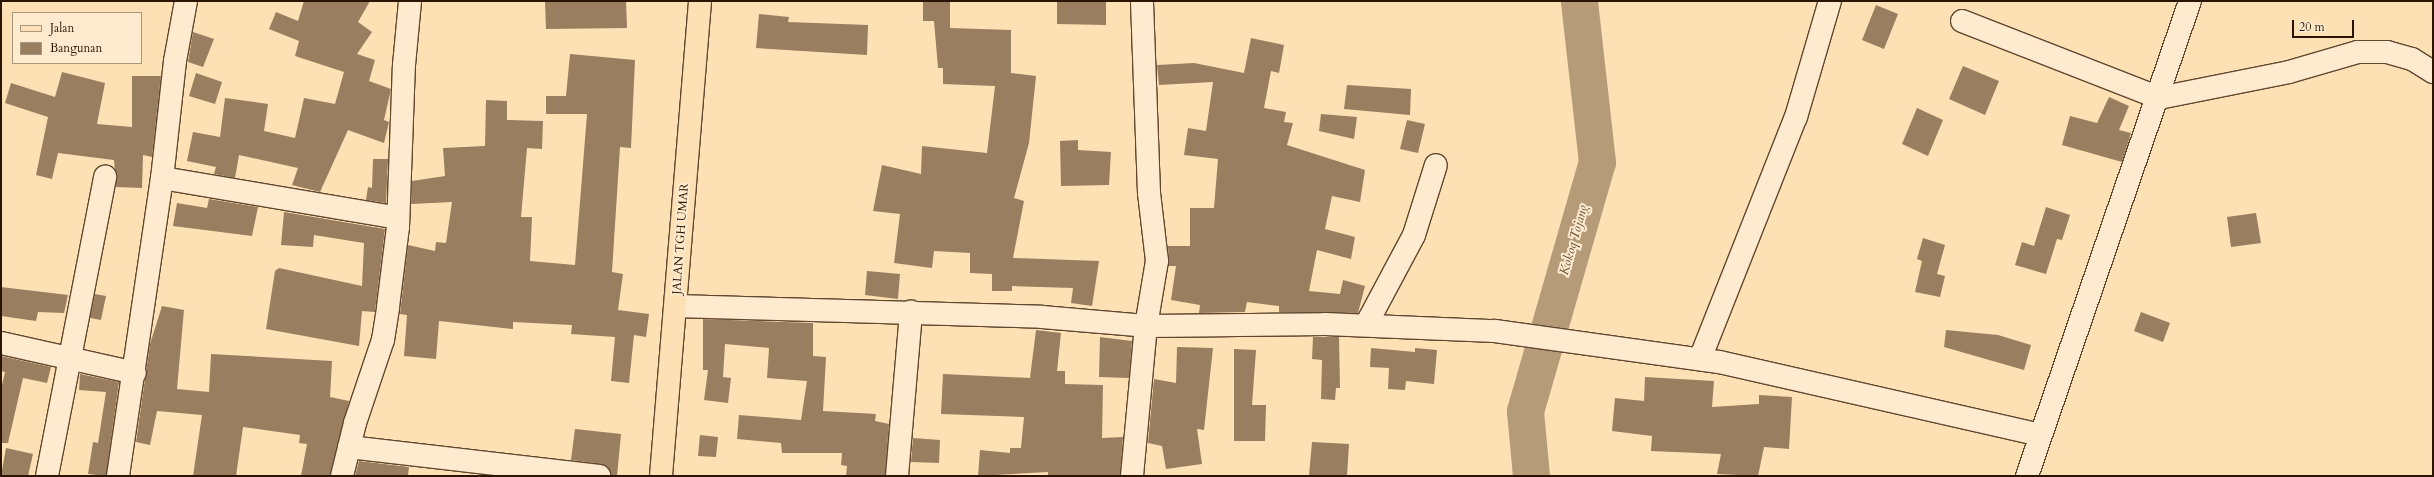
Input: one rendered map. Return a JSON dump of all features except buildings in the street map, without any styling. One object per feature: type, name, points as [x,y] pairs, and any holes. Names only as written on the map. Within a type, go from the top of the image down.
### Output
[{"type":"main road","name":"JALAN TGH UMAR","points":[[662,476],[700,1]]},
{"type":"street","points":[[118,476],[135,373],[162,178],[175,61],[186,1]]},
{"type":"street","points":[[342,476],[349,447],[383,340],[398,218],[404,65],[410,1]]},
{"type":"street","points":[[1132,476],[1146,326],[1157,261],[1148,193],[1142,1]]},
{"type":"street","points":[[1700,359],[1796,117],[1830,1]]},
{"type":"street","points":[[2027,476],[2040,435],[2159,98],[2190,1]]},
{"type":"street","points":[[1962,21],[2159,98],[2289,72],[2358,52],[2387,52],[2412,59],[2433,72]]},
{"type":"street","points":[[1366,325],[1414,234],[1436,165]]},
{"type":"street","points":[[47,476],[105,177]]},
{"type":"street","points":[[162,178],[398,218]]},
{"type":"street","points":[[676,306],[1042,317],[1146,326],[1366,325],[1495,331],[1700,359],[1798,378],[2040,435]]},
{"type":"street","points":[[897,476],[911,312]]},
{"type":"street","points":[[1,343],[70,357],[135,373]]},
{"type":"street","points":[[349,447],[598,476]]},
{"type":"waterway","name":"Kokoq Tojang","points":[[1531,476],[1525,411],[1597,162],[1579,1]]}]
